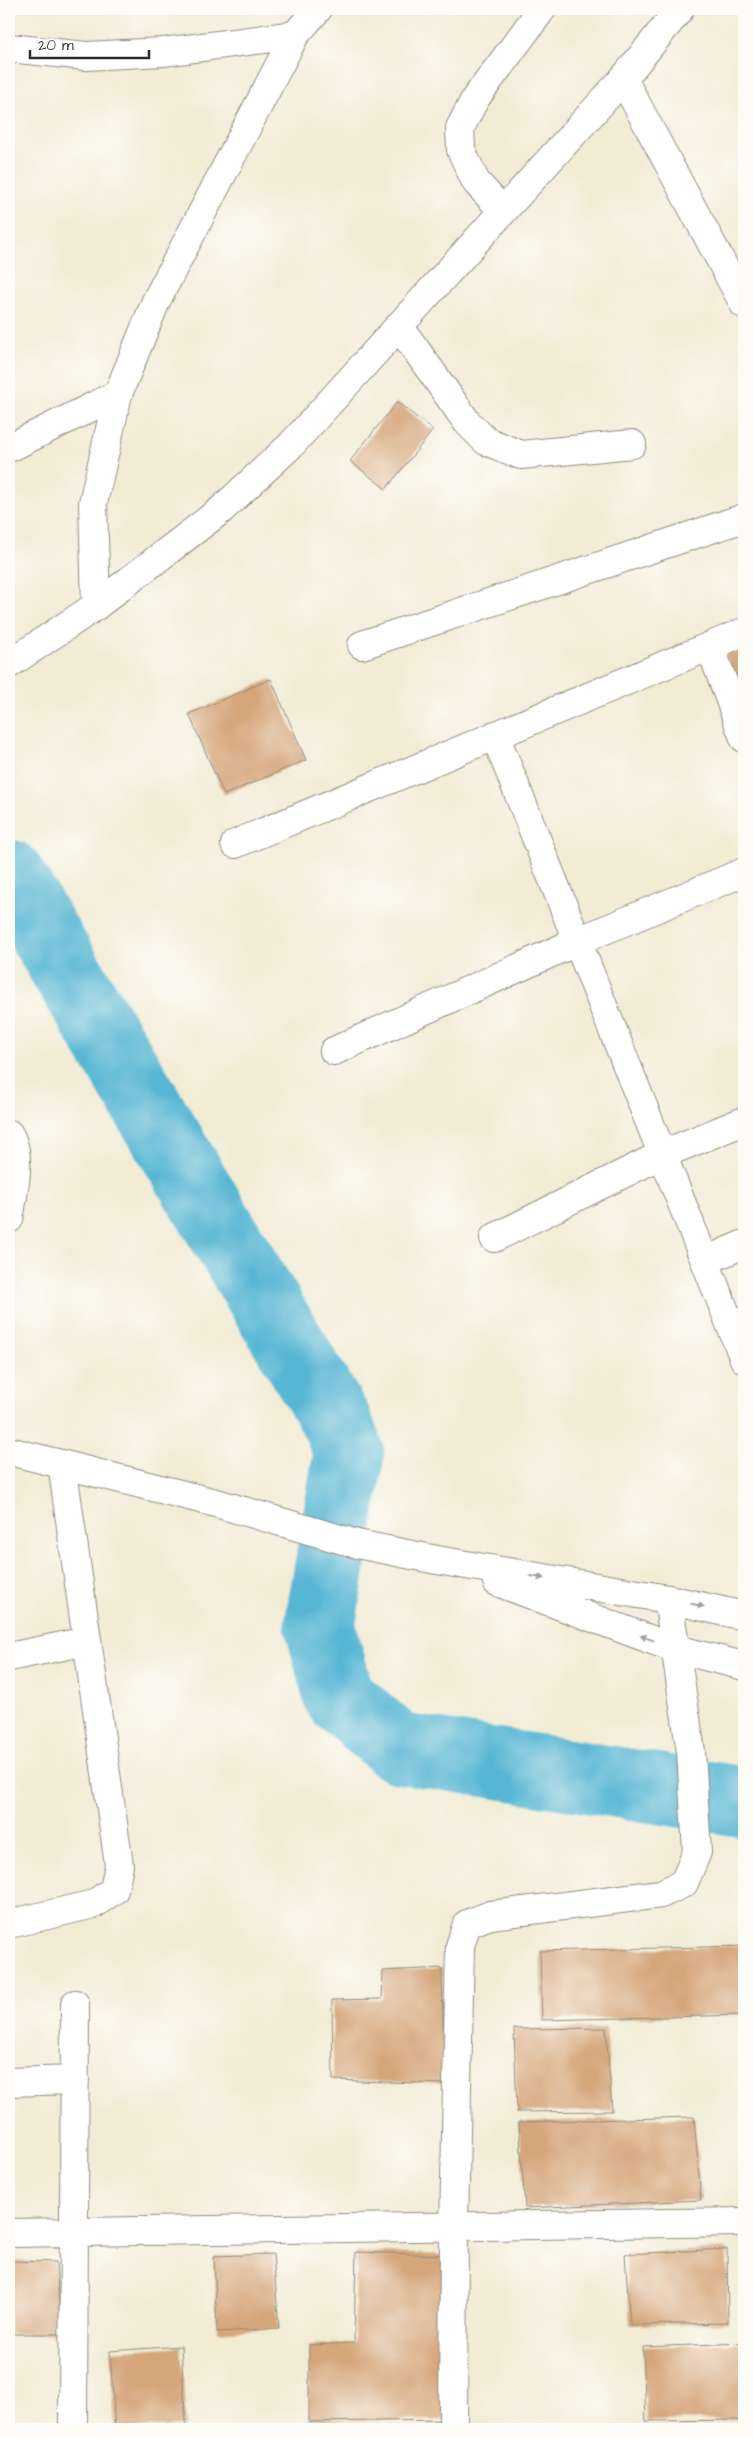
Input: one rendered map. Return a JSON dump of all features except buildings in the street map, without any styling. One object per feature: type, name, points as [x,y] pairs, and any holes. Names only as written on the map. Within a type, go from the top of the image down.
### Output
[{"type":"street","points":[[96,606],[93,503],[118,394],[156,302],[295,35],[318,9]]},
{"type":"street","points":[[503,212],[476,182],[460,150],[460,128],[475,99],[542,9]]},
{"type":"street","points":[[9,664],[96,606],[221,510],[291,445],[623,78],[680,9]]},
{"type":"street","points":[[9,48],[86,56],[163,52],[295,35]]},
{"type":"street","points":[[623,78],[744,304]]},
{"type":"street","points":[[399,326],[468,422],[486,441],[522,455],[632,444]]},
{"type":"street","points":[[9,448],[118,394]]},
{"type":"street","points":[[362,645],[744,518]]},
{"type":"street","points":[[235,844],[744,632]]},
{"type":"street","points":[[710,646],[744,738]]},
{"type":"street","points":[[495,735],[744,1359]]},
{"type":"street","points":[[334,1052],[578,942],[744,872]]},
{"type":"street","points":[[494,1238],[663,1154],[744,1121]]},
{"type":"street","points":[[9,1134],[13,1141],[16,1167],[9,1219]]},
{"type":"street","points":[[705,1261],[744,1244]]},
{"type":"street","points":[[9,1451],[216,1502],[357,1544],[437,1560],[668,1599],[744,1616]]},
{"type":"street","points":[[9,1924],[94,1904],[114,1890],[119,1865],[62,1464]]},
{"type":"street","points":[[437,1560],[676,1649],[744,1666]]},
{"type":"street","points":[[453,2429],[454,2226],[460,1946],[467,1924],[490,1915],[661,1894],[684,1883],[697,1852],[691,1752],[668,1599]]},
{"type":"street","points":[[9,1657],[87,1642]]},
{"type":"street","points":[[73,2429],[75,2004]]},
{"type":"street","points":[[9,2082],[75,2080]]},
{"type":"street","points":[[9,2233],[744,2222]]},
{"type":"waterway","points":[[9,875],[336,1421],[349,1453],[320,1625],[339,1697],[398,1748],[744,1802]]}]
